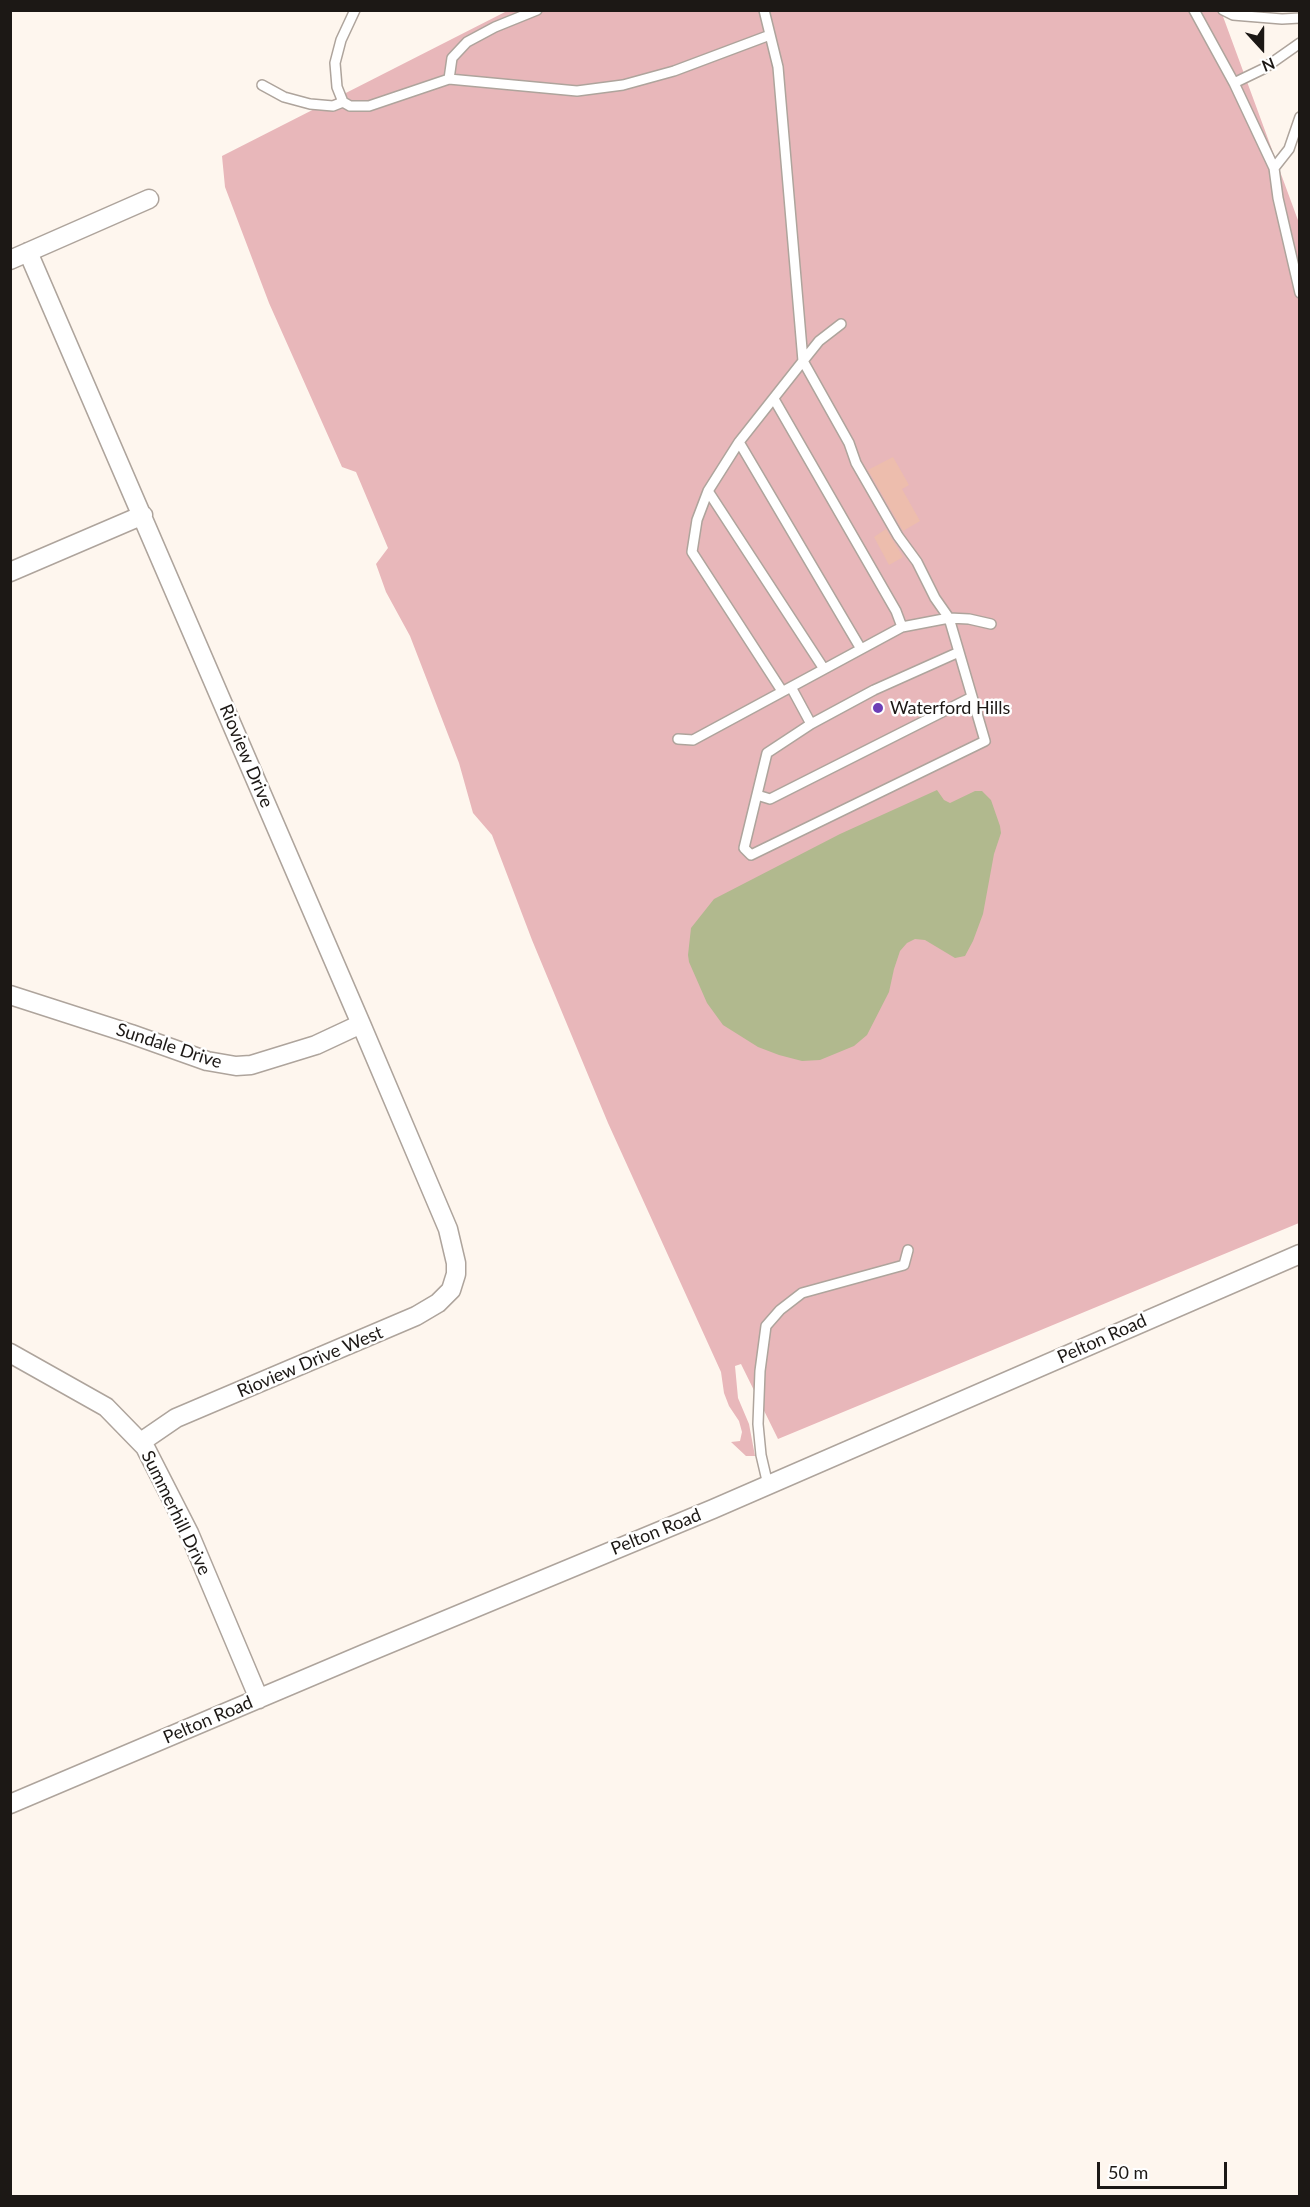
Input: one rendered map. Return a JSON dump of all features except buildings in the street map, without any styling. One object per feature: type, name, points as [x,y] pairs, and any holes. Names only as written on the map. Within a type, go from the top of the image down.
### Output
[{"type":"street","points":[[10,260],[149,199]]},
{"type":"street","name":"Rioview Drive","points":[[28,252],[448,1229],[456,1263]]},
{"type":"street","points":[[10,572],[143,515]]},
{"type":"street","name":"Sundale Drive","points":[[10,995],[207,1061],[236,1066],[251,1065],[316,1045],[361,1024]]},
{"type":"street","name":"Pelton Road","points":[[10,1804],[768,1485],[1299,1254]]},
{"type":"street","name":"Rioview Drive West","points":[[141,1442],[176,1418],[416,1316],[438,1303],[451,1290],[456,1274],[456,1263]]},
{"type":"street","name":"Summerhill Drive","points":[[10,1353],[106,1407],[141,1442],[163,1478],[189,1533],[259,1699]]},
{"type":"lane","points":[[355,10],[341,40],[335,63],[337,87],[342,102],[350,106],[369,106],[449,79],[577,91],[623,86],[674,71],[770,35]]},
{"type":"lane","points":[[449,79],[452,58],[467,42],[495,27],[537,10]]},
{"type":"lane","points":[[764,10],[778,67],[803,362],[849,443],[862,474],[949,618],[959,652],[972,697],[985,741],[752,855],[744,848],[767,753],[811,724],[874,690],[959,652]]},
{"type":"lane","points":[[1194,10],[1234,83],[1274,168],[1278,198],[1299,293]]},
{"type":"lane","points":[[1223,10],[1233,15],[1299,18]]},
{"type":"lane","points":[[1234,83],[1263,69],[1299,43]]},
{"type":"lane","points":[[262,85],[284,97],[310,104],[333,106],[342,102]]},
{"type":"lane","points":[[1274,168],[1289,149],[1299,117]]},
{"type":"lane","points":[[811,724],[692,552],[697,520],[708,491],[739,442],[819,341],[841,324]]},
{"type":"lane","points":[[774,399],[896,611],[902,627]]},
{"type":"lane","points":[[739,442],[861,649]]},
{"type":"lane","points":[[708,491],[824,669]]},
{"type":"lane","points":[[678,739],[693,740],[902,627],[949,618],[969,619],[991,624]]},
{"type":"lane","points":[[757,795],[770,799],[972,697]]},
{"type":"lane","points":[[768,1485],[761,1455],[758,1424],[760,1371],[766,1326],[780,1310],[802,1293],[904,1265],[908,1250]]},
{"type":"shaded area","name":"Waterford Hills","points":[[507,11],[1221,11],[1299,223],[1299,1223],[778,1439],[741,1364],[735,1366],[738,1398],[749,1424],[755,1456],[746,1456],[731,1442],[740,1441],[742,1432],[739,1421],[724,1393],[721,1372],[608,1123],[532,940],[492,835],[473,813],[459,763],[410,636],[386,592],[376,564],[388,548],[356,472],[342,467],[269,303],[225,187],[222,156]]},
{"type":"shaded area","points":[[937,790],[944,800],[950,803],[975,791],[982,791],[991,800],[1000,826],[1001,833],[994,854],[983,914],[965,956],[955,958],[925,940],[915,939],[907,943],[900,951],[889,992],[867,1035],[854,1046],[820,1060],[802,1061],[779,1055],[758,1047],[723,1025],[707,1003],[688,955],[691,928],[714,899],[840,834]]},
{"type":"place","name":"Waterford Hills","points":[[878,708]]}]
